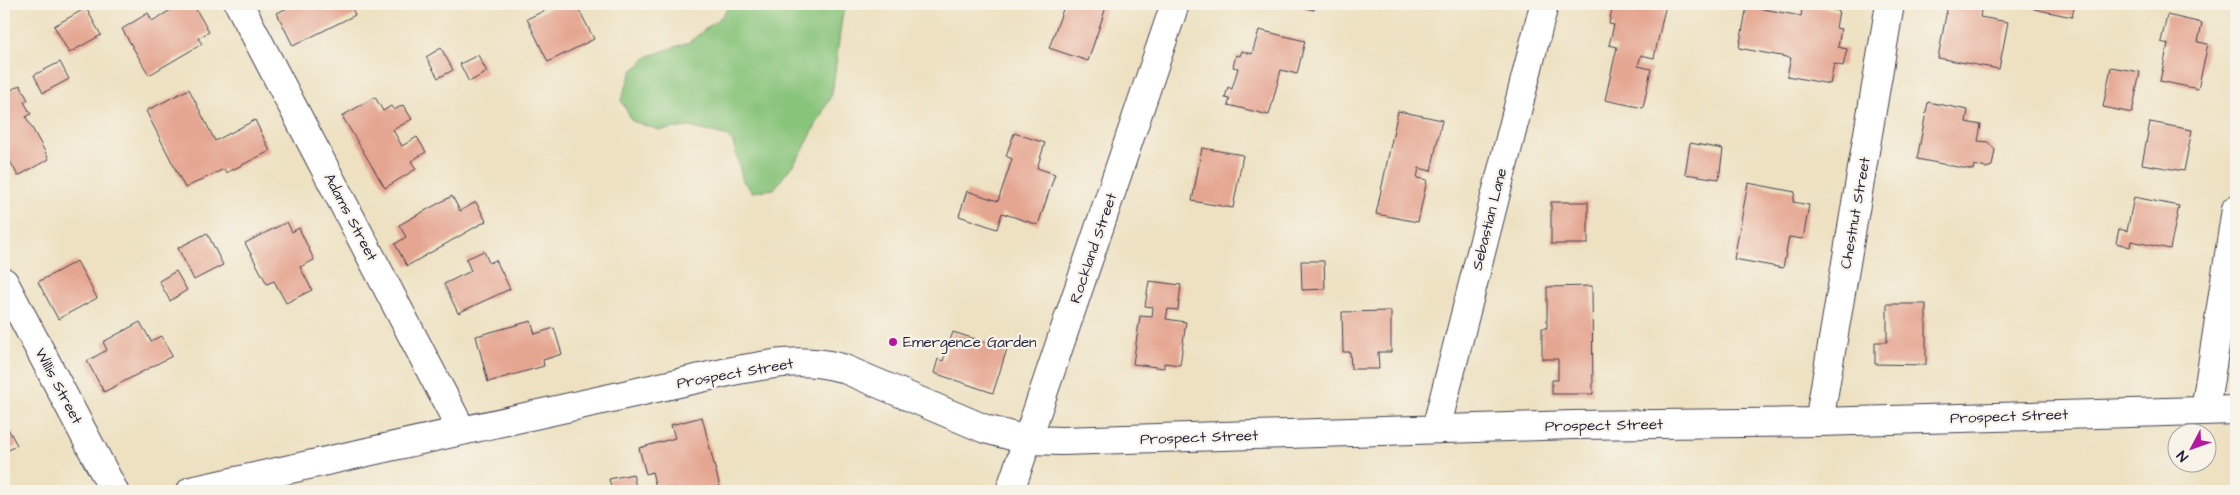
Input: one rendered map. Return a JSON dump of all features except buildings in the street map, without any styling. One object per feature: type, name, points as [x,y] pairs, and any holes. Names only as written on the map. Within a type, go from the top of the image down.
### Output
[{"type":"street","name":"Adams Street","points":[[239,4],[462,431]]},
{"type":"street","name":"Rockland Street","points":[[1010,491],[1175,4]]},
{"type":"street","name":"Chestnut Street","points":[[1820,422],[1890,4]]},
{"type":"street","name":"Sebastian Lane","points":[[1436,429],[1543,9]]},
{"type":"street","points":[[2205,411],[2236,208]]},
{"type":"street","name":"Willis Street","points":[[4,282],[114,491]]},
{"type":"street","name":"Prospect Street","points":[[191,491],[728,372],[808,361],[842,368],[985,429],[1027,440],[1062,441],[1573,425],[1820,422],[2236,410]]},
{"type":"green space","points":[[731,4],[847,4],[842,17],[832,94],[801,154],[774,189],[752,192],[743,181],[733,142],[725,135],[689,127],[659,130],[632,121],[621,100],[632,71],[649,56],[689,42],[721,17]]},
{"type":"place","name":"Emergence Garden","points":[[893,342]]}]
